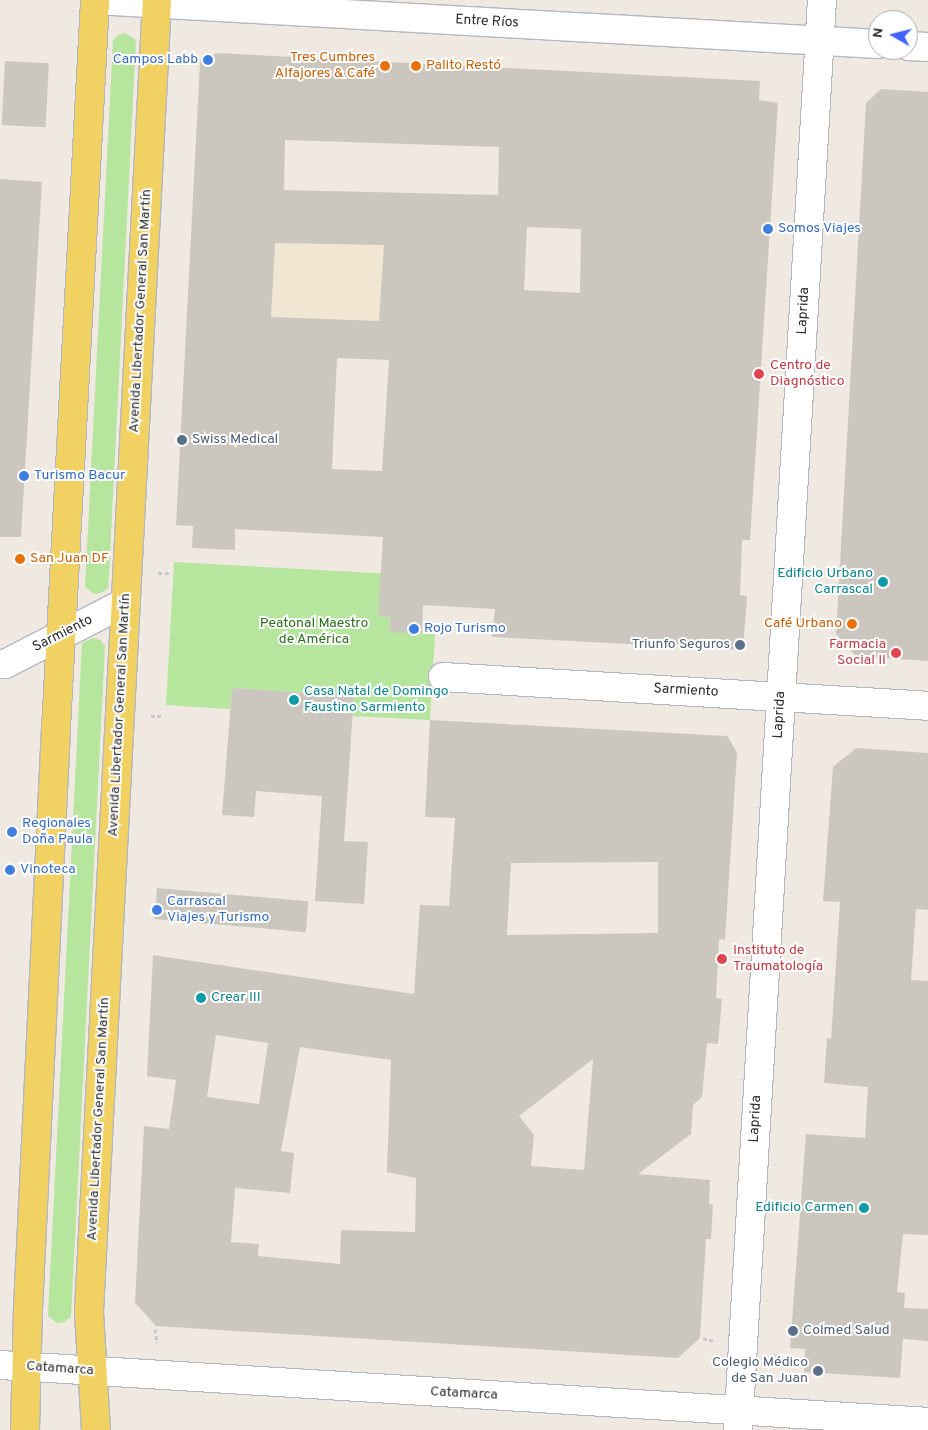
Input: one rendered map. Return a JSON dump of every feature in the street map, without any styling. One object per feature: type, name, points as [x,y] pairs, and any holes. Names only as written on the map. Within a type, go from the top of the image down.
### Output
[{"type":"main road","points":[[25,1430],[54,777],[95,0]]},
{"type":"main road","name":"Avenida Libertador General San Martín","points":[[96,1430],[89,1312],[157,2]]},
{"type":"street","name":"Entre Ríos","points":[[95,0],[868,43]]},
{"type":"street","name":"Laprida","points":[[738,1420],[822,0]]},
{"type":"street","name":"Sarmiento","points":[[0,664],[5,664],[126,602]]},
{"type":"street","name":"Sarmiento","points":[[443,677],[928,706]]},
{"type":"street","name":"Catamarca","points":[[0,1365],[738,1420],[928,1422]]},
{"type":"shaded area","points":[[191,241],[384,246],[382,284],[479,288],[326,357],[185,352]]},
{"type":"green space","points":[[125,33],[136,40],[109,574],[108,588],[101,593],[94,594],[85,587],[113,40],[118,35]]},
{"type":"green space","name":"Peatonal Maestro de América","points":[[174,562],[393,574],[389,631],[435,634],[430,720],[353,716],[354,696],[232,688],[230,709],[166,705]]},
{"type":"green space","points":[[93,638],[100,640],[105,646],[71,1317],[64,1322],[57,1323],[48,1316],[82,643]]},
{"type":"building","points":[[216,53],[760,81],[759,100],[778,103],[750,540],[742,540],[740,595],[747,596],[743,650],[492,637],[495,609],[423,605],[422,633],[389,632],[390,617],[378,616],[383,537],[235,529],[235,550],[192,548],[193,526],[176,525],[200,62]],"holes":[[[285,140],[499,147],[498,195],[284,190]],[[527,227],[581,229],[580,293],[524,290]],[[275,243],[384,245],[379,321],[271,317]],[[337,358],[389,360],[382,471],[332,469]]]},
{"type":"building","points":[[5,61],[49,63],[46,127],[2,125]]},
{"type":"building","points":[[881,89],[928,92],[928,661],[856,656],[836,634],[866,103]]},
{"type":"building","points":[[0,179],[42,182],[21,537],[0,537]]},
{"type":"building","points":[[232,688],[354,696],[344,841],[368,842],[364,904],[315,901],[322,796],[256,791],[254,817],[222,815]]},
{"type":"building","points":[[430,720],[727,736],[737,752],[725,940],[719,939],[716,998],[722,999],[718,1044],[707,1043],[702,1097],[693,1105],[691,1134],[638,1174],[710,1180],[709,1204],[713,1205],[711,1239],[706,1239],[700,1338],[678,1358],[156,1326],[135,1303],[144,1126],[169,1129],[176,1080],[147,1076],[153,955],[414,994],[420,905],[449,906],[455,818],[425,817]],"holes":[[[658,862],[658,933],[507,935],[511,863]],[[216,1035],[268,1043],[259,1104],[207,1097]],[[300,1047],[391,1060],[387,1172],[416,1178],[415,1232],[341,1230],[340,1264],[258,1256],[259,1244],[231,1242],[235,1188],[290,1193],[294,1153],[281,1151]],[[593,1059],[584,1170],[531,1166],[534,1135],[519,1116]]]},
{"type":"building","points":[[856,748],[928,753],[928,910],[916,909],[911,980],[928,981],[928,1235],[903,1234],[897,1292],[905,1293],[904,1308],[928,1309],[928,1341],[903,1339],[900,1378],[804,1372],[805,1349],[790,1348],[806,1134],[865,1138],[868,1087],[824,1083],[827,1038],[831,1039],[840,902],[823,901],[833,767]]},
{"type":"building","points":[[157,888],[308,901],[306,932],[154,919]]},
{"type":"place","name":"Campos Labb","points":[[208,60]]},
{"type":"place","name":"Tres Cumbres Alfajores & Café","points":[[385,66]]},
{"type":"place","name":"Palito Restó","points":[[416,66]]},
{"type":"place","name":"Somos Viajes","points":[[768,229]]},
{"type":"place","name":"Centro de Diagnóstico","points":[[759,374]]},
{"type":"place","name":"Swiss Medical","points":[[182,440]]},
{"type":"place","name":"Turismo Bacur","points":[[24,476]]},
{"type":"place","name":"San Juan DF","points":[[20,559]]},
{"type":"place","name":"Edificio Urbano Carrascal","points":[[883,582]]},
{"type":"place","name":"Café Urbano","points":[[852,624]]},
{"type":"place","name":"Rojo Turismo","points":[[414,629]]},
{"type":"place","name":"Triunfo Seguros","points":[[740,645]]},
{"type":"place","name":"Farmacia Social II","points":[[896,653]]},
{"type":"place","name":"Casa Natal de Domingo Faustino Sarmiento","points":[[294,700]]},
{"type":"place","name":"Regionales Doña Paula","points":[[12,832]]},
{"type":"place","name":"Vinoteca","points":[[10,870]]},
{"type":"place","name":"Carrascal Viajes y Turismo","points":[[157,910]]},
{"type":"place","name":"Instituto de Traumatología","points":[[722,959]]},
{"type":"place","name":"Crear III","points":[[201,998]]},
{"type":"place","name":"Edificio Carmen","points":[[864,1208]]},
{"type":"place","name":"Colmed Salud","points":[[793,1331]]},
{"type":"place","name":"Colegio Médico de San Juan","points":[[818,1371]]}]
